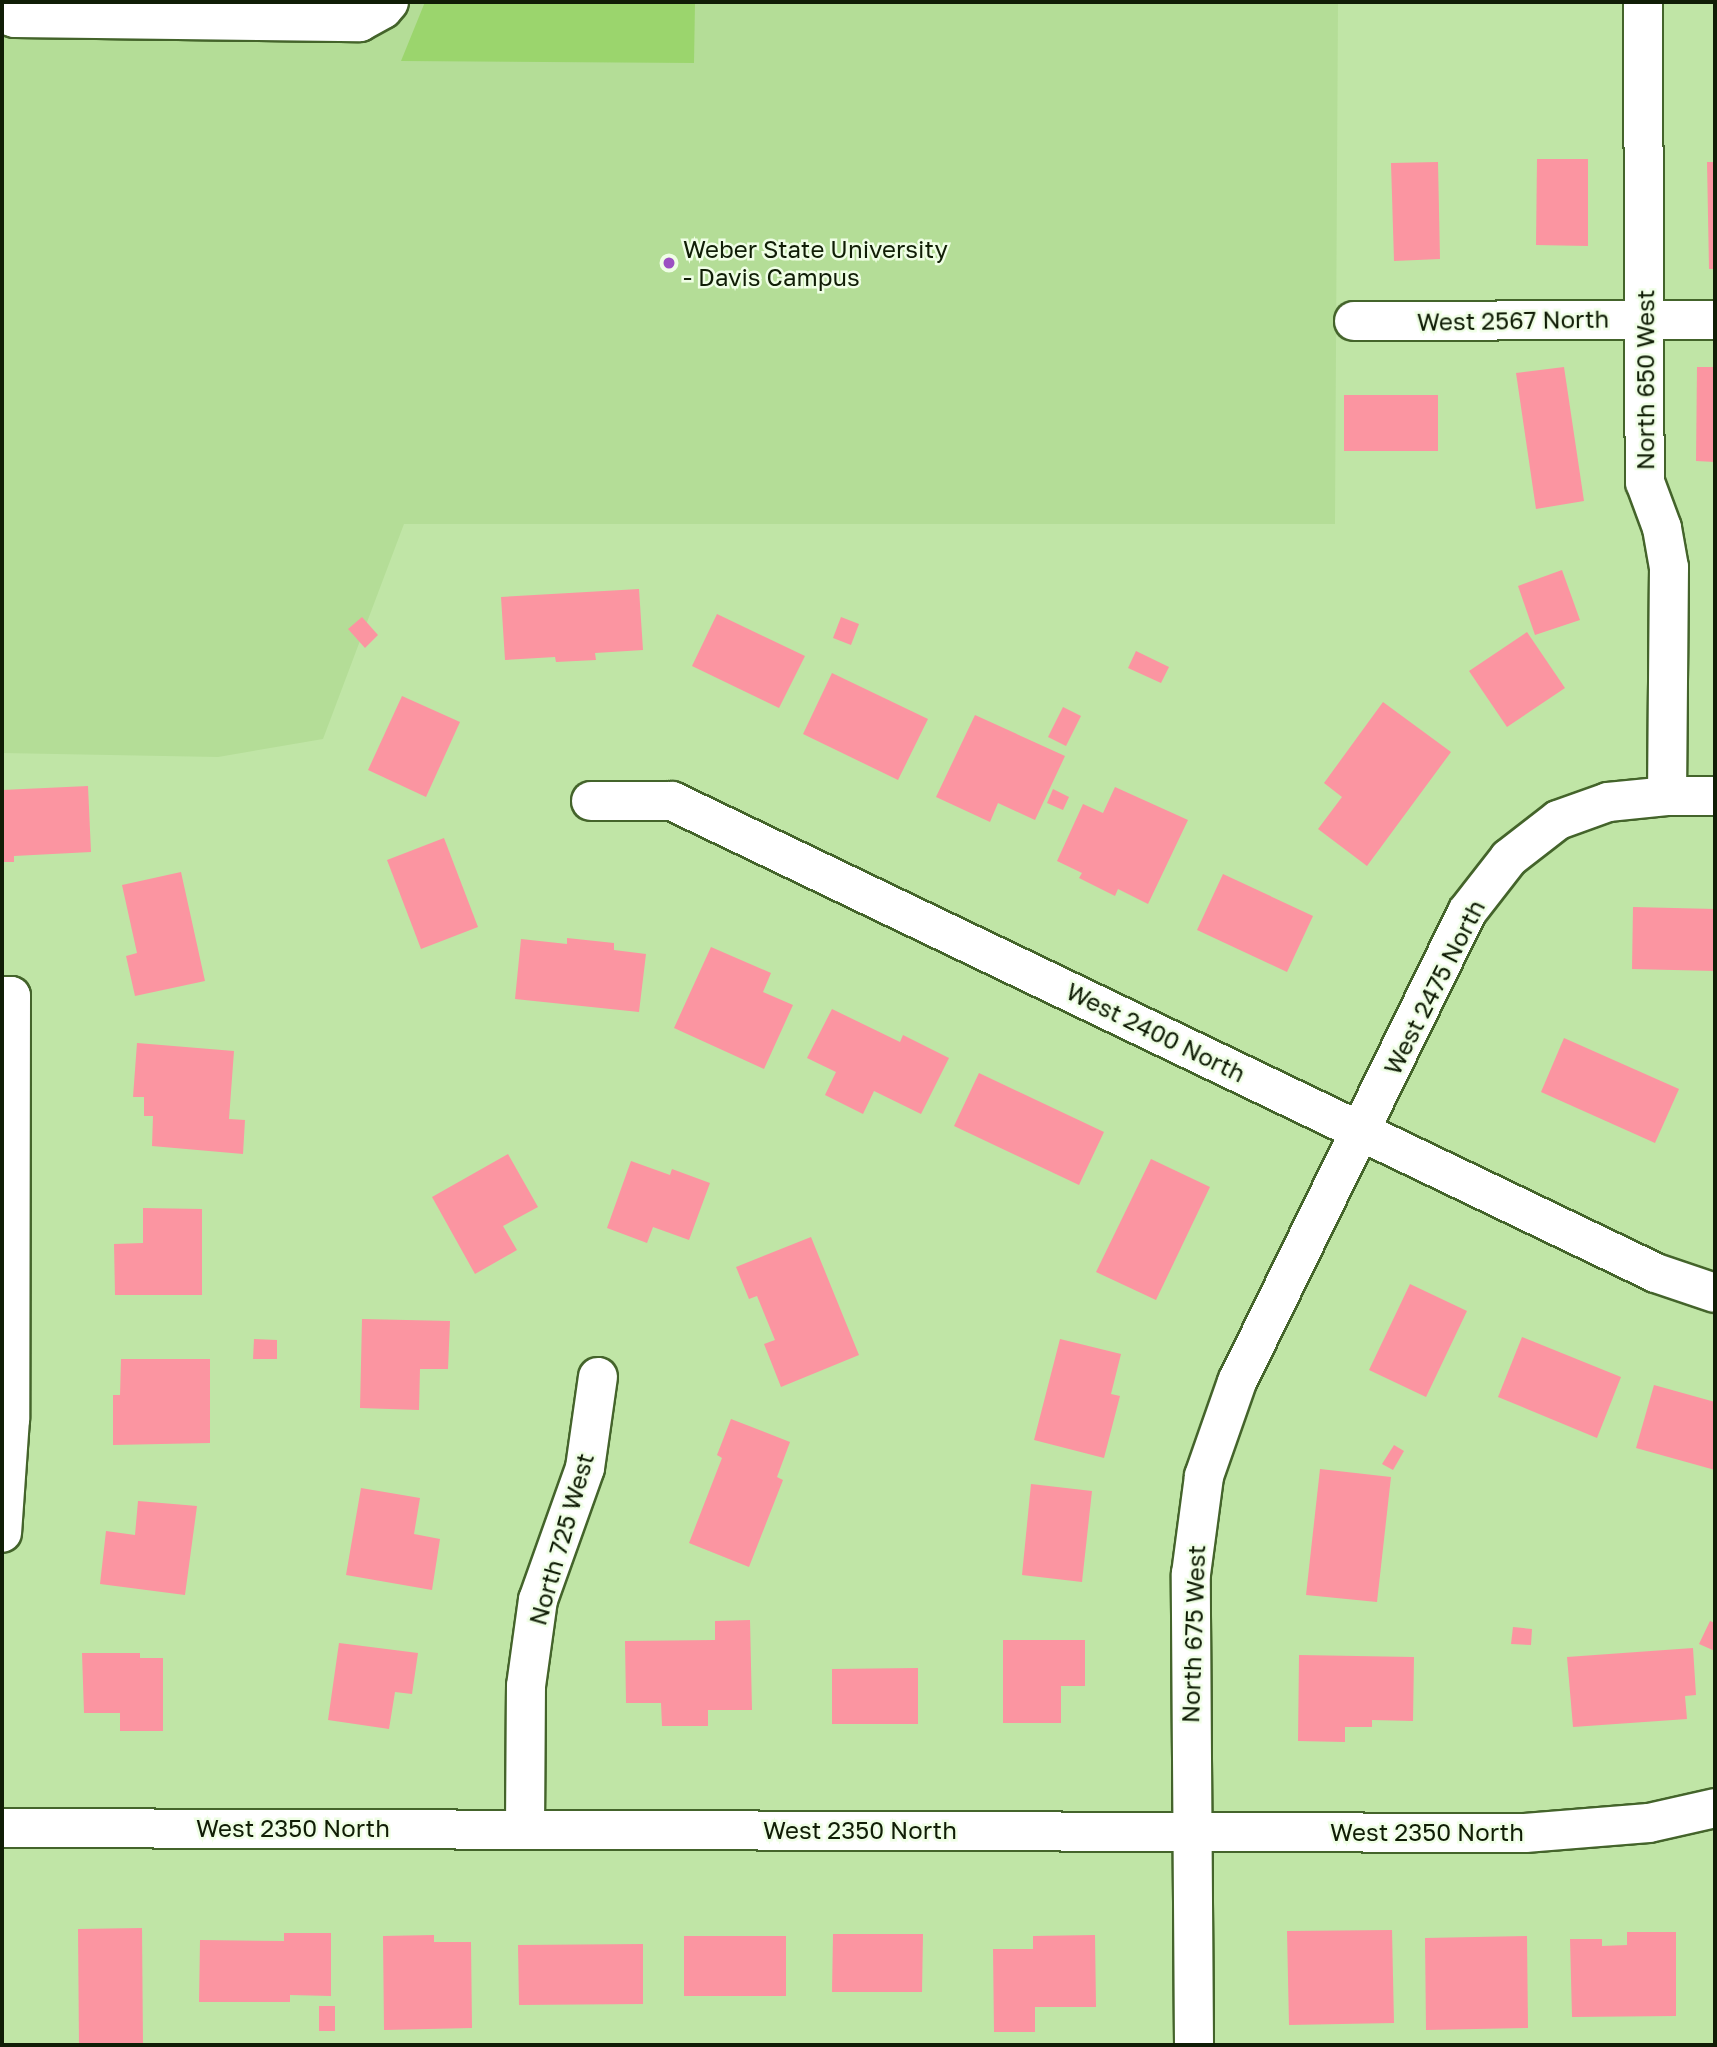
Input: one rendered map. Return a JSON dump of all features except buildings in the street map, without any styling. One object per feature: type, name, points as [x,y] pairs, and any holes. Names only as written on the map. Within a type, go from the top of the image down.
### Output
[{"type":"street","points":[[2,14],[15,18],[359,22],[383,9],[389,2]]},
{"type":"street","name":"North 650 West","points":[[1643,2],[1645,482],[1662,528],[1669,567],[1667,796]]},
{"type":"street","name":"West 2567 North","points":[[1353,321],[1715,320]]},
{"type":"street","name":"West 2475 North","points":[[1361,1131],[1467,912],[1509,858],[1559,820],[1608,803],[1667,796],[1715,796]]},
{"type":"street","name":"West 2400 North","points":[[590,801],[672,801],[1656,1273],[1715,1293]]},
{"type":"street","points":[[2,1533],[10,1419],[7,996]]},
{"type":"street","name":"North 675 West","points":[[1194,2045],[1190,1832],[1191,1574],[1204,1476],[1237,1382],[1361,1131]]},
{"type":"street","name":"North 725 West","points":[[526,1828],[526,1686],[538,1600],[584,1468],[598,1377]]},
{"type":"street","name":"West 2350 North","points":[[2,1828],[1525,1833],[1649,1823],[1715,1808]]},
{"type":"shaded area","name":"Weber State University - Davis Campus","points":[[2,2],[1338,2],[1335,524],[404,524],[323,739],[218,757],[2,753]]},
{"type":"shaded area","points":[[425,2],[695,2],[694,63],[401,61]]},
{"type":"place","name":"Weber State University - Davis Campus","points":[[669,263]]}]
